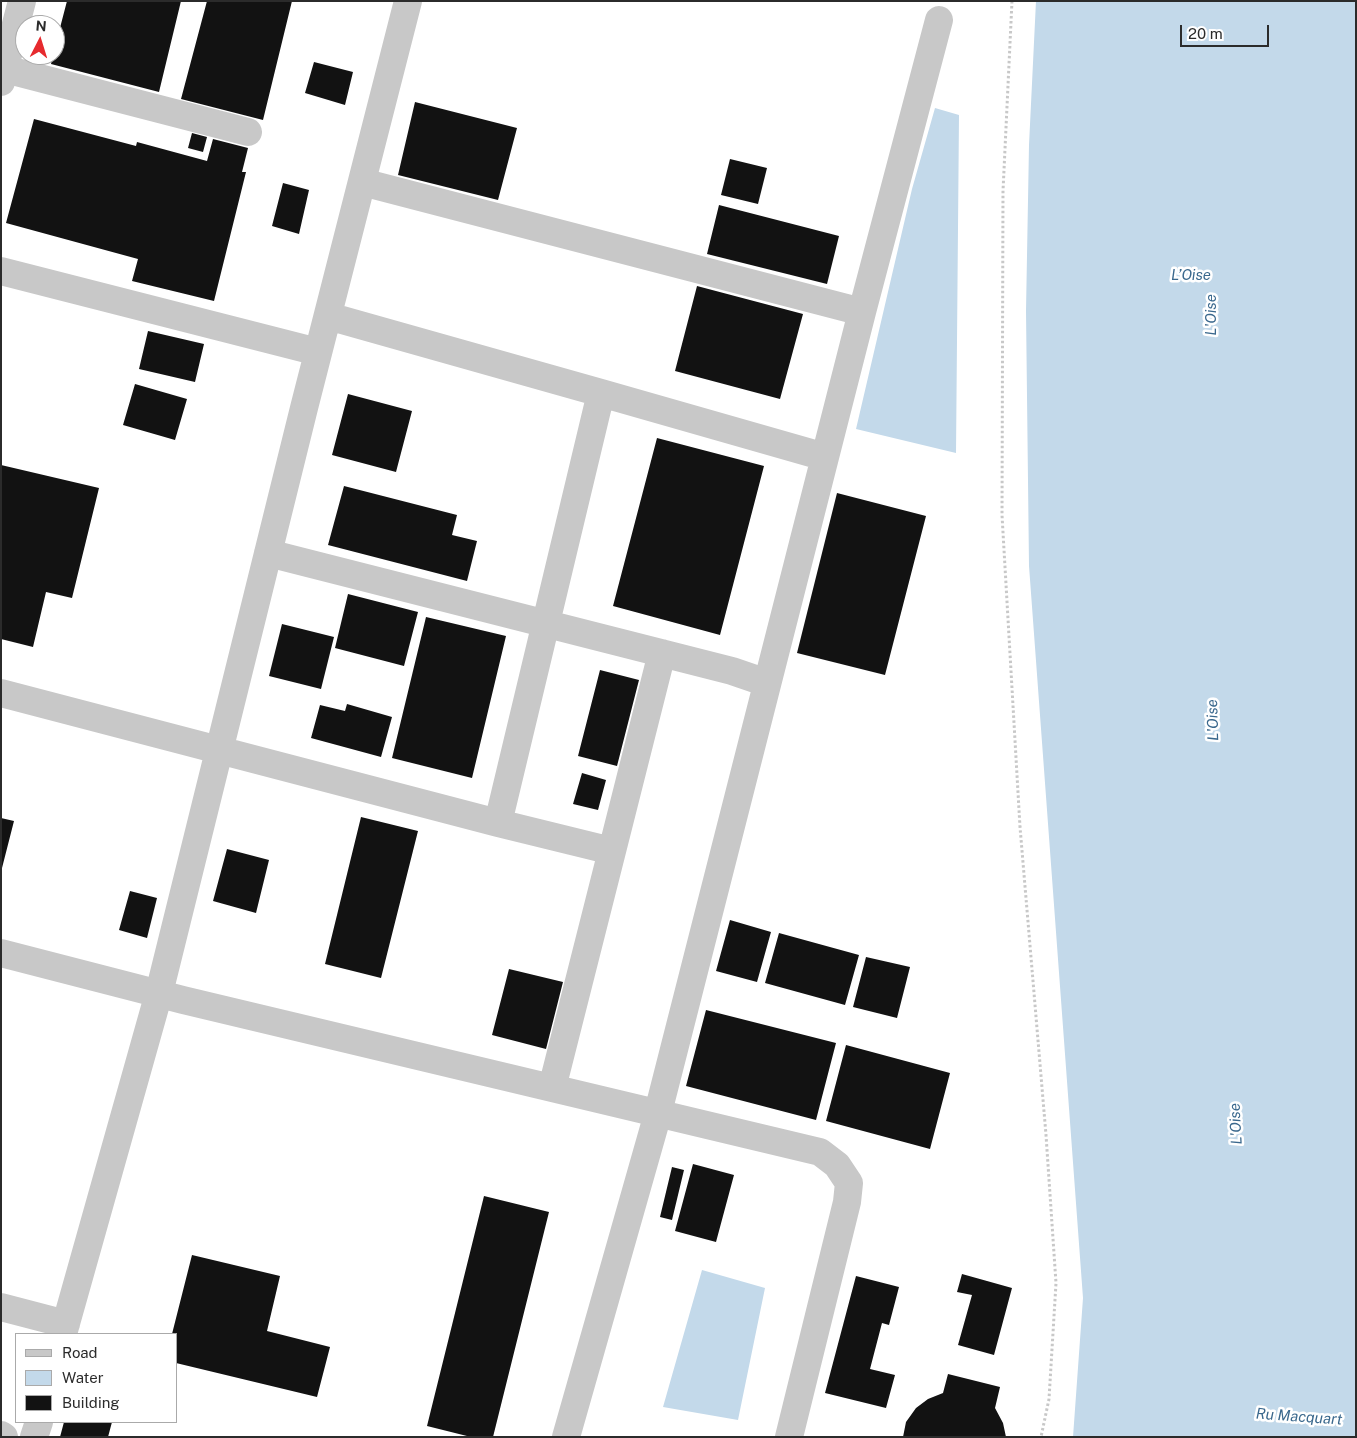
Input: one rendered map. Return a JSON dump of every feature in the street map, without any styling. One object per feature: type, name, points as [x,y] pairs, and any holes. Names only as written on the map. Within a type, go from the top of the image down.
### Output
[{"type":"lane","points":[[22,1],[2,73],[248,132]]},
{"type":"lane","points":[[1,1307],[64,1329],[159,994],[318,352],[408,1]]},
{"type":"lane","points":[[566,1437],[658,1112],[862,312],[939,20]]},
{"type":"lane","points":[[362,182],[862,312]]},
{"type":"lane","points":[[1,271],[318,352]]},
{"type":"lane","points":[[328,316],[825,457]]},
{"type":"lane","points":[[498,823],[601,393]]},
{"type":"lane","points":[[268,553],[732,671],[768,683]]},
{"type":"lane","points":[[552,1088],[662,653]]},
{"type":"lane","points":[[1,692],[498,823],[612,851]]},
{"type":"lane","points":[[1,953],[159,994],[820,1152],[837,1165],[849,1183],[847,1202],[789,1437]]},
{"type":"lane","points":[[34,1437],[38,1423]]},
{"type":"path","points":[[1012,1],[1004,191],[1002,515],[1020,827],[1046,1125],[1056,1283],[1049,1399],[1041,1437]]},
{"type":"water","name":"L’Oise","points":[[1036,1],[1356,1],[1356,1437],[1073,1437],[1083,1298],[1029,566],[1026,311],[1029,145]]},
{"type":"water","points":[[935,108],[959,115],[956,453],[856,429],[912,189]]},
{"type":"water","points":[[702,1270],[765,1288],[738,1420],[663,1407]]},
{"type":"building","points":[[67,1],[181,1],[159,92],[55,65],[65,65],[65,15],[63,15]]},
{"type":"building","points":[[207,1],[292,1],[263,120],[181,99]]},
{"type":"building","points":[[314,62],[353,72],[345,105],[305,93]]},
{"type":"building","points":[[415,102],[517,128],[498,200],[398,175]]},
{"type":"building","points":[[34,119],[136,146],[137,142],[207,161],[213,139],[248,148],[242,172],[246,172],[214,301],[132,281],[138,259],[6,223]]},
{"type":"building","points":[[192,133],[207,137],[203,152],[188,148]]},
{"type":"building","points":[[730,159],[767,168],[758,204],[721,195]]},
{"type":"building","points":[[283,183],[309,190],[299,234],[272,226]]},
{"type":"building","points":[[719,205],[839,236],[827,284],[707,254]]},
{"type":"building","points":[[697,286],[803,314],[780,399],[675,371]]},
{"type":"building","points":[[148,331],[204,344],[195,382],[139,369]]},
{"type":"building","points":[[135,384],[187,399],[175,440],[123,425]]},
{"type":"building","points":[[348,394],[412,411],[396,472],[332,455]]},
{"type":"building","points":[[657,438],[764,466],[720,635],[613,606]]},
{"type":"building","points":[[1,465],[99,488],[72,598],[46,592],[33,647],[1,639]]},
{"type":"building","points":[[344,486],[457,515],[452,535],[477,541],[467,581],[328,545]]},
{"type":"building","points":[[837,493],[926,516],[885,675],[797,653]]},
{"type":"building","points":[[348,594],[418,612],[404,666],[335,648]]},
{"type":"building","points":[[426,617],[506,636],[472,778],[392,758]]},
{"type":"building","points":[[282,624],[334,637],[321,689],[269,676]]},
{"type":"building","points":[[600,670],[639,680],[617,766],[578,756]]},
{"type":"building","points":[[347,704],[392,717],[381,757],[311,738],[320,705],[345,711]]},
{"type":"building","points":[[582,773],[606,780],[598,810],[573,804]]},
{"type":"building","points":[[361,817],[418,831],[381,978],[325,964]]},
{"type":"building","points":[[1,818],[14,821],[2,868],[1,868]]},
{"type":"building","points":[[227,849],[269,860],[256,913],[213,901]]},
{"type":"building","points":[[130,891],[157,898],[147,938],[119,930]]},
{"type":"building","points":[[730,920],[771,932],[757,982],[716,971]]},
{"type":"building","points":[[779,933],[859,955],[845,1005],[765,983]]},
{"type":"building","points":[[866,957],[910,967],[897,1018],[853,1007]]},
{"type":"building","points":[[509,969],[563,982],[546,1049],[492,1035]]},
{"type":"building","points":[[706,1010],[836,1043],[816,1120],[686,1086]]},
{"type":"building","points":[[846,1045],[950,1073],[930,1149],[826,1121]]},
{"type":"building","points":[[693,1164],[734,1175],[716,1242],[675,1231]]},
{"type":"building","points":[[672,1167],[684,1170],[672,1220],[660,1217]]},
{"type":"building","points":[[484,1196],[549,1212],[493,1437],[471,1437],[427,1426]]},
{"type":"building","points":[[192,1255],[280,1276],[267,1331],[330,1347],[317,1397],[178,1363],[178,1333],[172,1333]]},
{"type":"building","points":[[962,1274],[1012,1288],[994,1355],[958,1345],[972,1295],[957,1292]]},
{"type":"building","points":[[856,1276],[899,1287],[889,1325],[882,1323],[870,1369],[895,1375],[886,1408],[825,1393]]},
{"type":"building","points":[[948,1374],[1000,1387],[995,1408],[1003,1423],[1006,1437],[903,1437],[906,1422],[916,1408],[928,1399],[943,1393]]},
{"type":"building","points":[[64,1423],[112,1423],[108,1437],[60,1437]]},
{"type":"water label","name":"L'Oise","points":[[1211,315]]},
{"type":"water label","name":"L'Oise","points":[[1213,720]]},
{"type":"water label","name":"L'Oise","points":[[1236,1124]]},
{"type":"water label","name":"Ru Macquart","points":[[1299,1417]]}]
